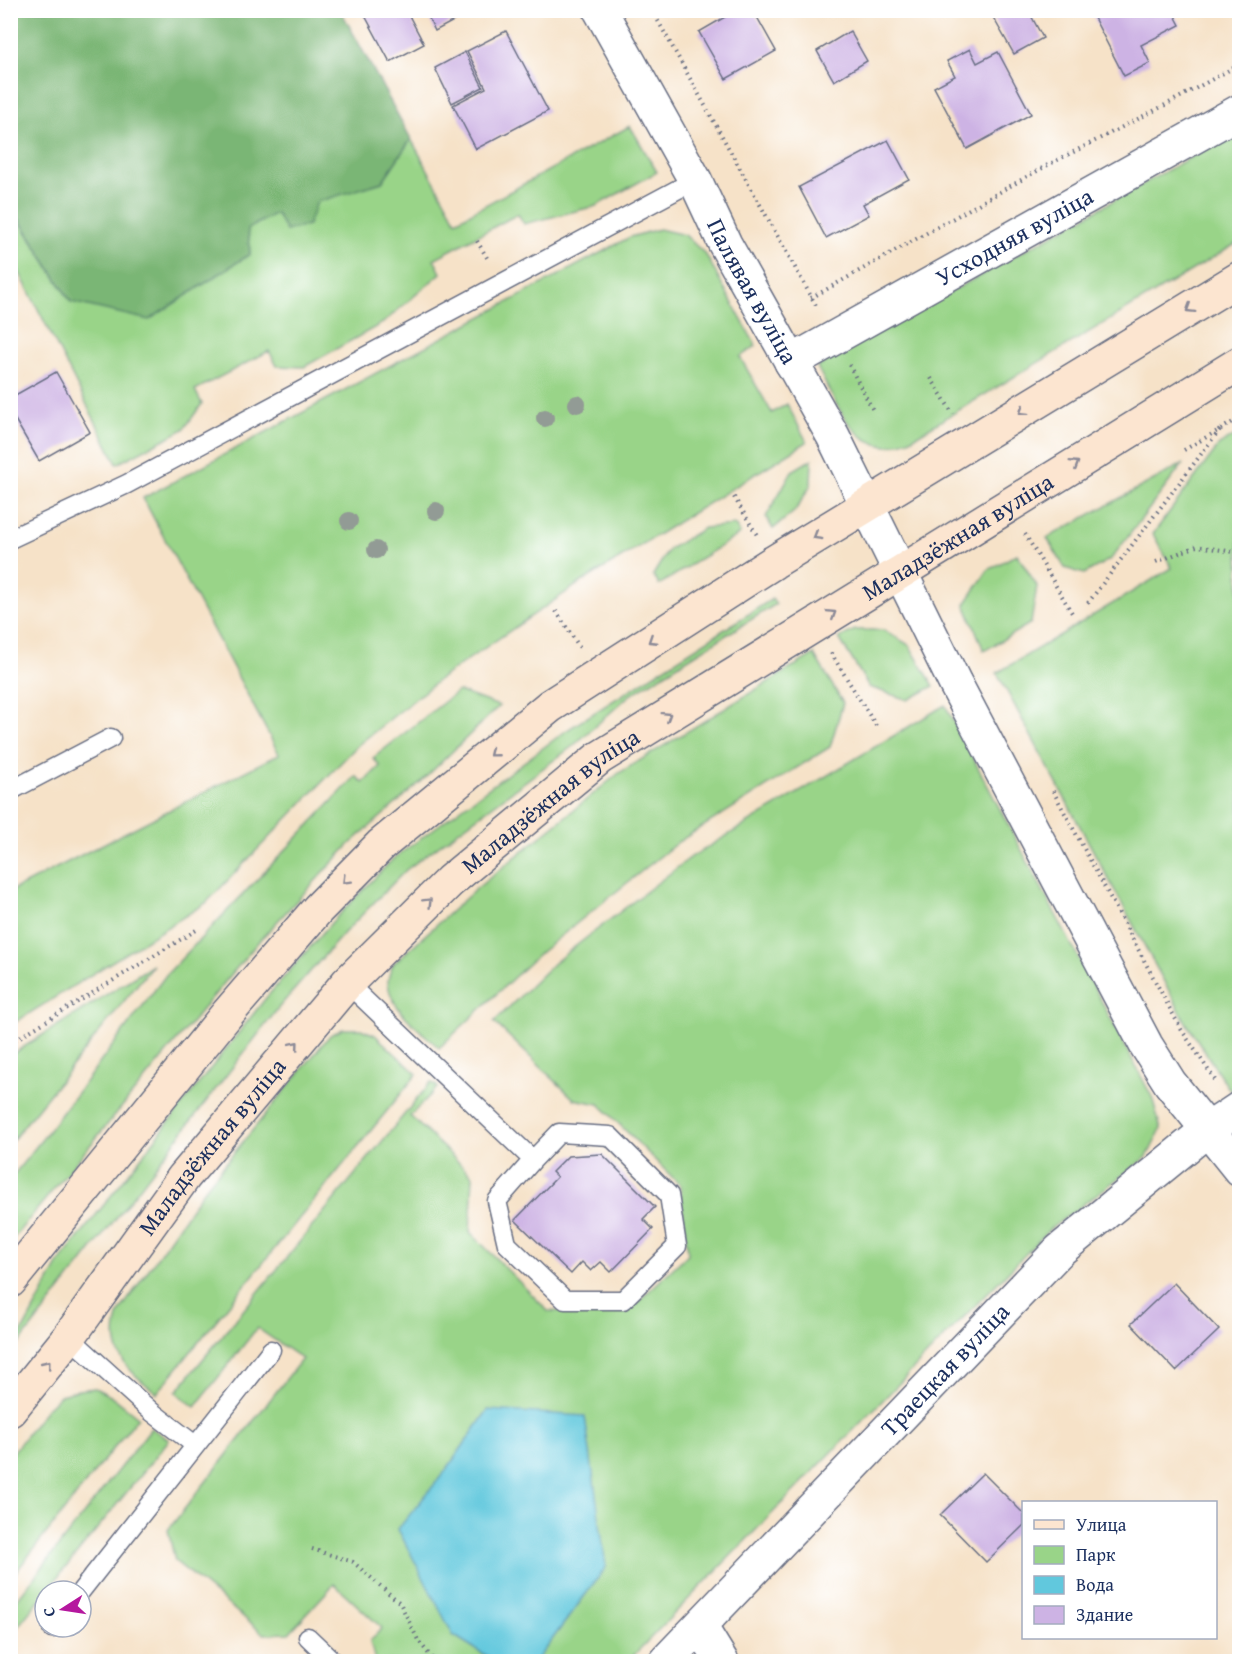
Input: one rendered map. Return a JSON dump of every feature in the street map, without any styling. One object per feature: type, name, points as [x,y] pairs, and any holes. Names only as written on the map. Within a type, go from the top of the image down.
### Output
[{"type":"main road","points":[[10,1281],[228,1013],[318,909],[381,844],[550,706],[774,562],[1239,278]]},
{"type":"main road","name":"Маладзёжная вуліца","points":[[10,1410],[69,1337],[184,1177],[347,983],[450,881],[599,758],[1239,363]]},
{"type":"street","name":"Палявая вуліца","points":[[605,12],[695,180],[725,244],[833,436],[955,683],[1146,1045],[1170,1083],[1239,1170]]},
{"type":"street","name":"Усходняя вуліца","points":[[791,362],[1239,111]]},
{"type":"street","name":"Траецкая вуліца","points":[[665,1662],[1060,1250],[1207,1130],[1237,1110]]},
{"type":"street","points":[[700,1626],[722,1662]]},
{"type":"lane","points":[[10,539],[127,484],[695,180]]},
{"type":"lane","points":[[10,791],[111,738]]},
{"type":"lane","points":[[347,983],[533,1160]]},
{"type":"lane","points":[[560,1133],[610,1136],[669,1195],[677,1246],[622,1300],[565,1300],[507,1244],[497,1201],[533,1160],[560,1133]]},
{"type":"lane","points":[[69,1337],[152,1412],[195,1445]]},
{"type":"lane","points":[[90,1579],[271,1350]]},
{"type":"lane","points":[[308,1637],[334,1662]]},
{"type":"path","points":[[652,10],[874,412]]},
{"type":"path","points":[[811,298],[1046,166],[1171,102],[1239,64]]},
{"type":"path","points":[[1184,450],[1239,418]]},
{"type":"path","points":[[1088,603],[1221,428]]},
{"type":"path","points":[[1156,562],[1197,546],[1239,553]]},
{"type":"path","points":[[556,611],[598,675]]},
{"type":"path","points":[[1052,790],[1181,1029],[1237,1110]]},
{"type":"path","points":[[10,1044],[198,929]]},
{"type":"path","points":[[312,1550],[352,1562],[400,1603],[418,1640],[435,1662]]},
{"type":"green space","points":[[11,10],[341,11],[411,139],[382,182],[317,202],[308,225],[286,231],[276,213],[248,229],[250,254],[149,320],[71,302],[11,206]]},
{"type":"green space","points":[[630,126],[657,172],[596,206],[524,224],[518,214],[434,259],[441,273],[383,323],[304,367],[277,366],[269,351],[195,390],[202,404],[184,429],[117,464],[11,256],[10,206],[71,302],[250,254],[248,229],[276,212],[382,182],[411,139],[456,221]]},
{"type":"green space","points":[[1239,130],[1239,242],[909,440],[889,446],[873,443],[861,436],[843,416],[817,367]]},
{"type":"green space","points":[[659,229],[685,235],[706,255],[756,346],[740,357],[772,413],[787,404],[807,442],[577,585],[441,678],[358,745],[206,903],[11,1025],[11,891],[279,754],[143,498],[630,237]]},
{"type":"green space","points":[[1239,433],[1240,1086],[1231,1092],[1187,1024],[997,673],[1172,568],[1153,534],[1219,445]]},
{"type":"green space","points":[[812,459],[811,485],[795,511],[773,529],[766,517],[792,471]]},
{"type":"green space","points":[[1183,464],[1111,559],[1084,574],[1065,568],[1047,538]]},
{"type":"green space","points":[[735,525],[740,534],[659,585],[653,575],[669,549],[704,528]]},
{"type":"green space","points":[[1017,554],[1037,586],[1031,623],[984,651],[965,604],[988,570]]},
{"type":"green space","points":[[772,599],[776,604],[630,695],[573,746],[406,870],[345,932],[280,1006],[11,1354],[11,1346],[23,1330],[60,1261],[265,999],[332,922],[393,859],[567,730]]},
{"type":"green space","points":[[855,630],[884,630],[909,645],[934,686],[908,700],[869,687],[839,638]]},
{"type":"green space","points":[[814,654],[843,703],[830,747],[678,842],[541,952],[439,1048],[400,1010],[390,992],[388,980],[393,964],[476,889],[619,773]]},
{"type":"green space","points":[[458,691],[499,706],[423,780],[350,844],[259,941],[11,1241],[11,1178],[166,975],[356,776],[363,783],[380,766],[373,758]]},
{"type":"green space","points":[[945,705],[1152,1097],[1161,1129],[1147,1157],[1050,1229],[628,1661],[536,1661],[606,1567],[488,1410],[447,1469],[453,1635],[495,1661],[375,1661],[370,1641],[382,1628],[334,1584],[289,1633],[264,1634],[175,1561],[168,1530],[302,1359],[257,1328],[195,1407],[176,1392],[431,1082],[438,1087],[410,1116],[473,1176],[470,1232],[548,1311],[627,1312],[688,1254],[680,1185],[599,1104],[574,1099],[494,1022],[555,962],[691,857]]},
{"type":"green space","points":[[153,965],[11,1142],[11,1055]]},
{"type":"green space","points":[[343,1029],[361,1029],[375,1035],[417,1074],[157,1393],[128,1368],[117,1348],[115,1337],[120,1311],[203,1191],[330,1035]]},
{"type":"green space","points":[[95,1388],[114,1398],[138,1417],[11,1578],[11,1455],[47,1408],[61,1395]]},
{"type":"green space","points":[[151,1428],[169,1440],[56,1579],[33,1579],[33,1608],[11,1635],[11,1607]]},
{"type":"water","points":[[488,1410],[585,1416],[606,1567],[536,1661],[495,1661],[453,1635],[398,1529],[447,1469]]},
{"type":"building","points":[[362,10],[406,10],[424,44],[390,62]]},
{"type":"building","points":[[425,10],[474,10],[435,31]]},
{"type":"building","points":[[737,10],[753,10],[776,51],[726,79],[699,32]]},
{"type":"building","points":[[992,10],[1028,10],[1043,38],[1014,54],[990,12]]},
{"type":"building","points":[[1090,10],[1172,10],[1180,25],[1141,45],[1150,63],[1124,76]]},
{"type":"building","points":[[506,31],[548,111],[476,149],[453,105],[486,88],[467,51]]},
{"type":"building","points":[[850,31],[867,61],[834,81],[817,51]]},
{"type":"building","points":[[970,49],[977,63],[998,52],[1031,114],[967,149],[934,87],[955,76],[947,61]]},
{"type":"building","points":[[465,52],[483,87],[452,103],[435,68]]},
{"type":"building","points":[[888,140],[909,179],[863,204],[869,215],[826,238],[799,187]]},
{"type":"building","points":[[56,372],[90,432],[39,461],[10,411],[10,398]]},
{"type":"building","points":[[602,1154],[655,1207],[643,1219],[653,1229],[611,1272],[601,1262],[591,1271],[582,1262],[571,1274],[515,1220],[557,1177],[552,1172],[568,1156]]},
{"type":"building","points":[[1174,1283],[1219,1330],[1176,1371],[1131,1324]]},
{"type":"building","points":[[983,1473],[1022,1512],[1022,1527],[986,1562],[940,1515]]}]
